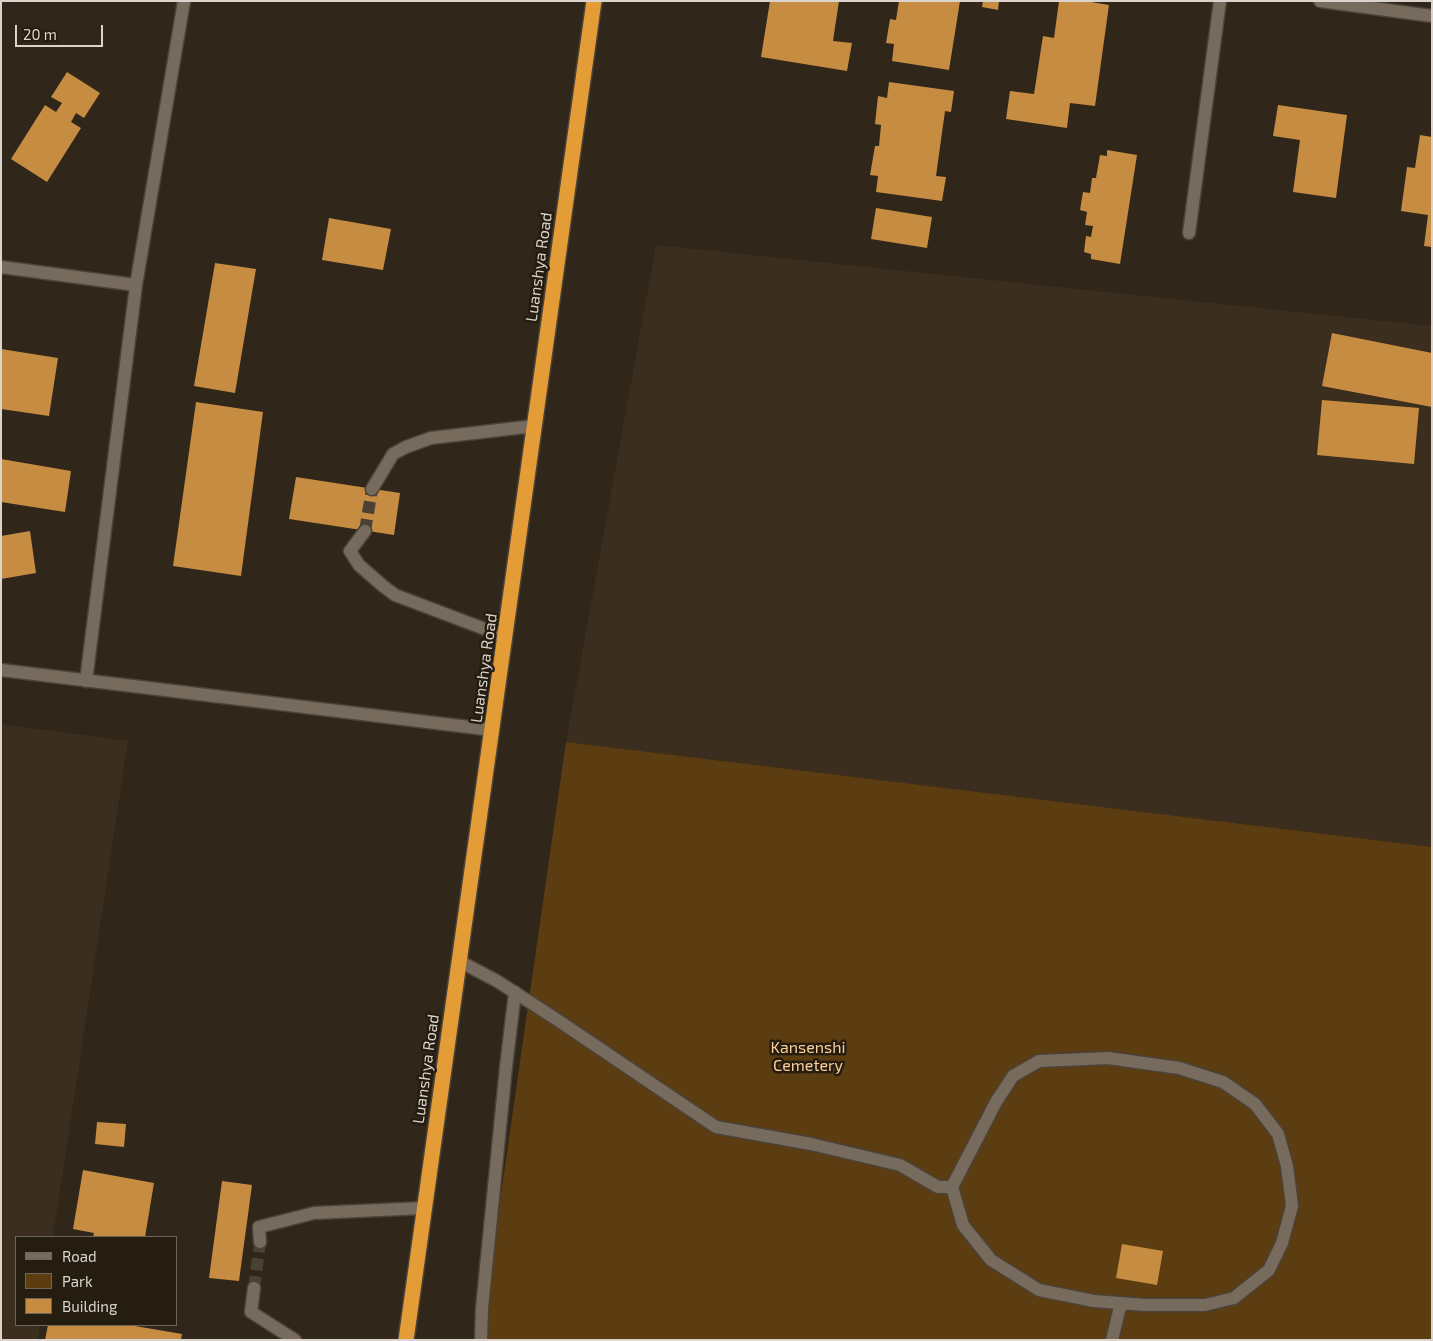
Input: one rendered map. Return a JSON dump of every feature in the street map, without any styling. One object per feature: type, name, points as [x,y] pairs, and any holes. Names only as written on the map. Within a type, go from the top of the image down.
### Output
[{"type":"highway","name":"Luanshya Road","points":[[406,1340],[594,1]]},
{"type":"street","points":[[86,681],[136,285],[184,1]]},
{"type":"street","points":[[1189,233],[1220,1]]},
{"type":"street","points":[[1320,1],[1432,16]]},
{"type":"street","points":[[1,267],[136,285]]},
{"type":"street","points":[[372,488],[393,454],[406,447],[431,438],[534,426]]},
{"type":"street","points":[[365,531],[350,550],[359,565],[383,586],[396,595],[506,637]]},
{"type":"street","points":[[1,670],[493,730]]},
{"type":"street","points":[[459,961],[497,980],[716,1127],[811,1144],[900,1165],[938,1187],[952,1187]]},
{"type":"street","points":[[481,1340],[482,1308],[515,992]]},
{"type":"street","points":[[1108,1058],[1179,1068],[1223,1082],[1255,1104],[1278,1134],[1287,1166],[1292,1206],[1282,1244],[1269,1270],[1234,1298],[1205,1305],[1144,1305],[1094,1301],[1039,1290],[991,1260],[963,1224],[952,1187],[996,1102],[1013,1076],[1039,1061],[1108,1058]]},
{"type":"street","points":[[260,1242],[259,1227],[314,1213],[424,1208]]},
{"type":"street","points":[[254,1288],[251,1312],[295,1340]]},
{"type":"street","points":[[1112,1340],[1121,1303]]},
{"type":"shaded area","points":[[656,245],[1432,326],[1432,847],[566,742]]},
{"type":"shaded area","points":[[1,724],[128,741],[53,1236],[15,1236],[15,1326],[40,1326],[38,1340],[1,1340]]},
{"type":"green space","name":"Kansenshi Cemetery","points":[[566,742],[1432,847],[1432,1340],[480,1340]]},
{"type":"building","points":[[770,1],[839,1],[833,41],[852,43],[847,71],[761,57]]},
{"type":"building","points":[[899,1],[960,1],[949,70],[892,61],[894,44],[886,43],[890,19],[896,20]]},
{"type":"building","points":[[983,1],[999,1],[998,10],[982,7]]},
{"type":"building","points":[[1059,1],[1085,1],[1109,5],[1095,106],[1070,103],[1067,128],[1006,119],[1010,91],[1034,94],[1043,36],[1054,38]]},
{"type":"building","points":[[67,72],[100,93],[84,118],[76,113],[71,122],[81,128],[47,182],[11,159],[45,105],[56,112],[62,103],[51,97]]},
{"type":"building","points":[[889,82],[954,91],[951,112],[945,111],[936,176],[946,177],[942,201],[876,192],[878,176],[870,175],[875,146],[879,146],[881,125],[875,124],[878,96],[887,98]]},
{"type":"building","points":[[1278,105],[1347,115],[1336,198],[1293,192],[1300,140],[1273,136]]},
{"type":"building","points":[[1420,135],[1432,137],[1432,247],[1424,246],[1428,215],[1401,211],[1407,167],[1415,168]]},
{"type":"building","points":[[1107,150],[1137,155],[1120,264],[1091,259],[1091,254],[1084,252],[1086,236],[1091,237],[1093,226],[1085,225],[1087,212],[1080,210],[1083,192],[1090,193],[1092,178],[1096,178],[1100,155],[1107,156]]},
{"type":"building","points":[[876,208],[932,217],[927,248],[871,239]]},
{"type":"building","points":[[329,218],[391,229],[383,270],[322,260]]},
{"type":"building","points":[[215,263],[256,269],[235,393],[194,386]]},
{"type":"building","points":[[1332,333],[1432,353],[1432,407],[1322,386]]},
{"type":"building","points":[[1,349],[58,358],[49,416],[1,409]]},
{"type":"building","points":[[1322,400],[1419,408],[1414,464],[1317,455]]},
{"type":"building","points":[[196,402],[263,412],[241,576],[173,566]]},
{"type":"building","points":[[1,459],[71,471],[65,512],[1,502]]},
{"type":"building","points":[[296,477],[400,493],[394,535],[289,519]]},
{"type":"building","points":[[30,531],[36,573],[1,579],[1,536]]},
{"type":"building","points":[[97,1122],[126,1124],[124,1147],[95,1144]]},
{"type":"building","points":[[83,1170],[154,1183],[145,1236],[93,1236],[94,1233],[73,1229]]},
{"type":"building","points":[[222,1181],[252,1185],[239,1281],[209,1278]]},
{"type":"building","points":[[1122,1244],[1163,1251],[1157,1285],[1116,1278]]},
{"type":"building","points":[[48,1326],[135,1326],[182,1334],[181,1340],[45,1340]]},
{"type":"tunnel","points":[[365,531],[372,489]]},
{"type":"tunnel","points":[[254,1288],[260,1242]]}]
